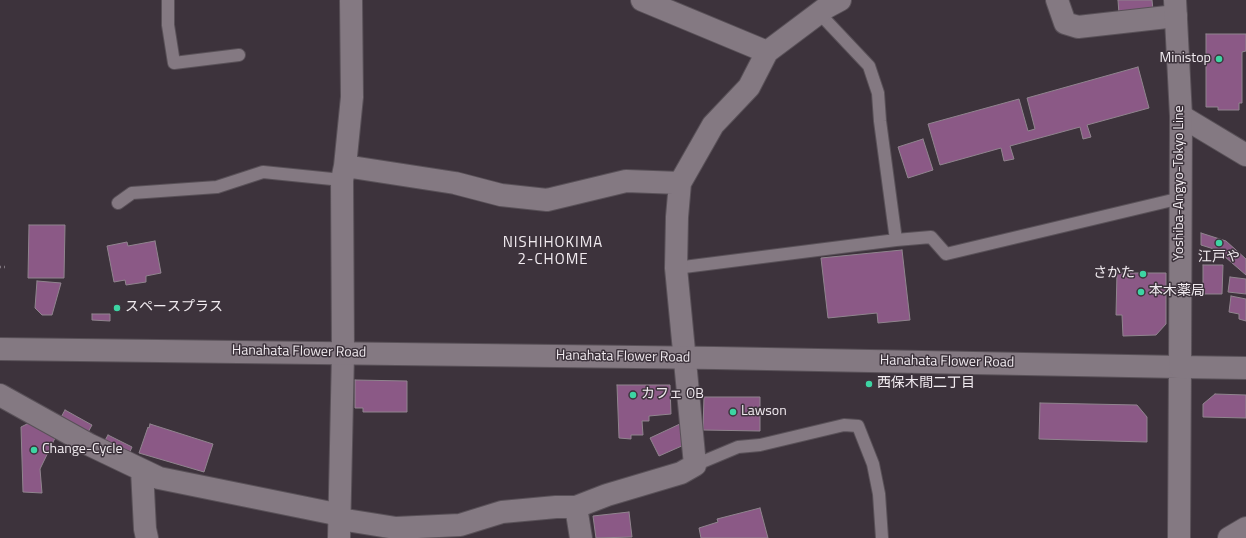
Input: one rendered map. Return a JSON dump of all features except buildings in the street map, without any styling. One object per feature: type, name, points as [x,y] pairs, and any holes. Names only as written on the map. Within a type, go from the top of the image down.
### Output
[{"type":"street","points":[[339,528],[343,353],[344,173],[352,97],[351,0]]},
{"type":"street","points":[[642,0],[767,52]]},
{"type":"street","points":[[339,528],[346,520],[396,528],[460,524],[502,512],[556,507],[576,507],[607,496],[662,480],[681,473],[695,465],[686,379],[686,358],[676,268],[676,217],[680,183],[713,125],[749,87],[767,52],[819,13],[840,0]]},
{"type":"street","points":[[1057,0],[1065,23],[1078,27],[1176,8]]},
{"type":"street","name":"Yoshiba-Angyo-Tokyo Line","points":[[1176,8],[1181,116],[1179,538]]},
{"type":"street","points":[[1181,116],[1246,155]]},
{"type":"street","points":[[344,173],[456,183],[500,194],[547,200],[626,181],[680,183]]},
{"type":"street","name":"Hanahata Flower Road","points":[[0,349],[686,358],[1246,368]]},
{"type":"street","points":[[0,395],[90,445],[159,478],[331,513],[339,528]]},
{"type":"street","points":[[142,470],[145,529],[147,538]]},
{"type":"street","points":[[576,507],[581,538]]},
{"type":"street","points":[[1229,538],[1246,528]]},
{"type":"lane","points":[[168,0],[168,25],[174,63],[239,54]]},
{"type":"lane","points":[[819,13],[869,66],[878,93],[880,121],[896,240]]},
{"type":"lane","points":[[118,204],[132,193],[217,187],[263,172],[344,173]]},
{"type":"lane","points":[[676,268],[896,240],[931,237],[946,254],[1181,198]]},
{"type":"lane","points":[[695,465],[738,447],[760,445],[844,425],[858,426],[876,476],[879,494],[882,538]]},
{"type":"path","points":[[0,267],[6,267]]},
{"type":"place","name":"Ministop","points":[[1219,59]]},
{"type":"place","name":"江戸や","points":[[1219,243]]},
{"type":"place","name":"さかた","points":[[1143,274]]},
{"type":"place","name":"本木薬局","points":[[1141,292]]},
{"type":"place","name":"スペースプラス","points":[[117,308]]},
{"type":"place","name":"西保木間二丁目","points":[[869,384]]},
{"type":"place","name":"カフェ OB","points":[[633,395]]},
{"type":"place","name":"Lawson","points":[[733,412]]},
{"type":"place","name":"Change-Cycle","points":[[34,450]]},
{"type":"district","name":"NISHIHOKIMA 2-CHOME","points":[[553,252]]}]
